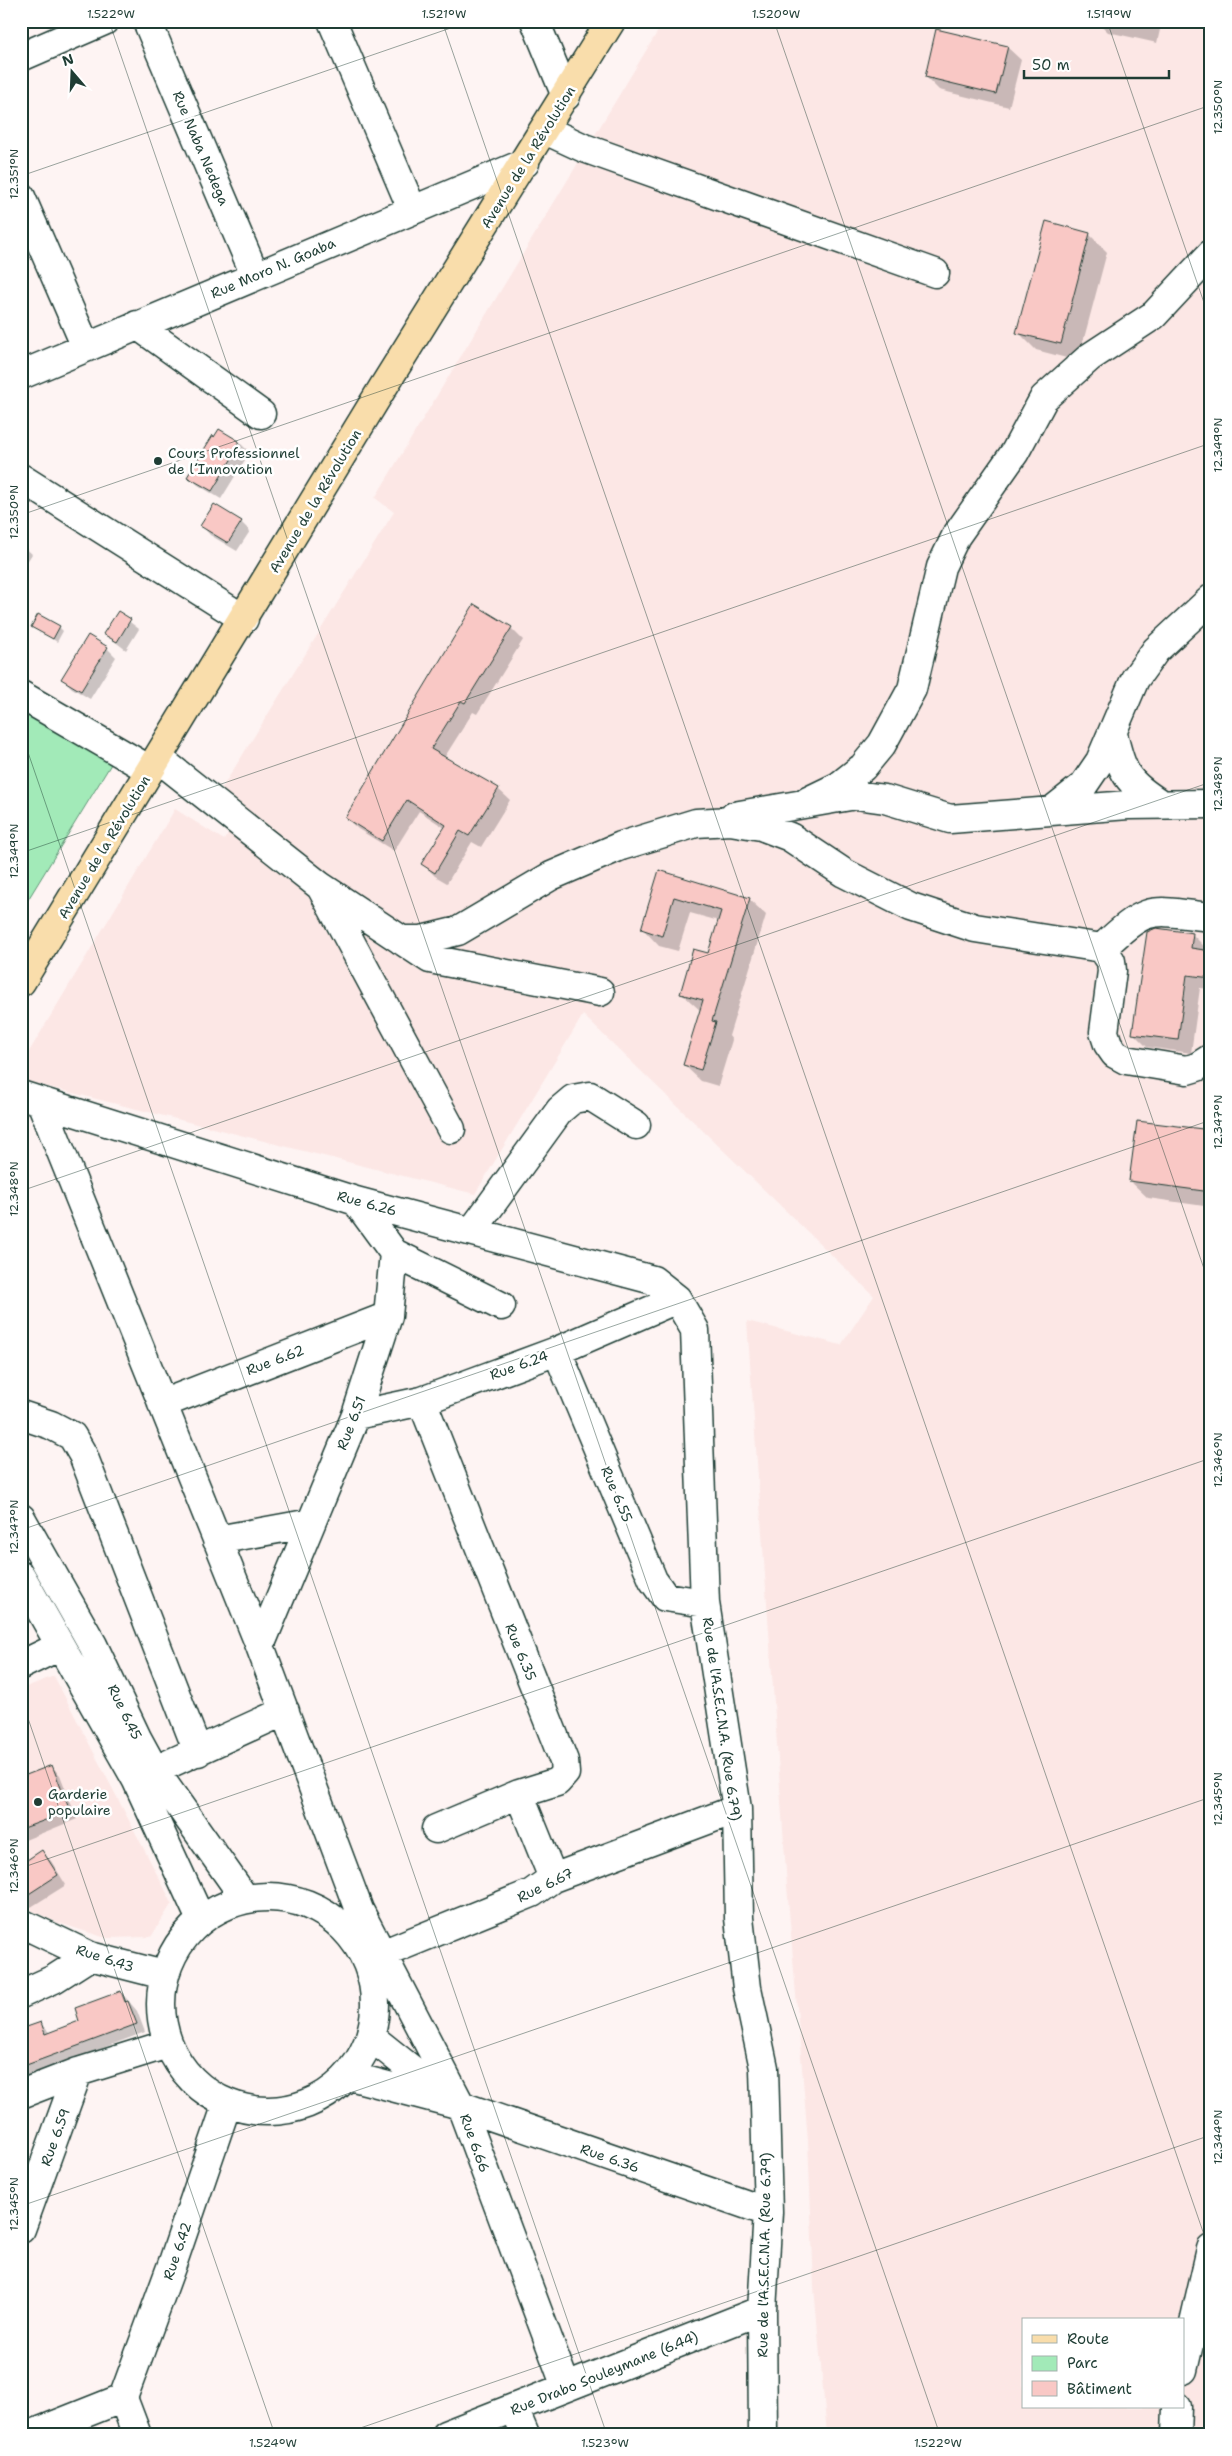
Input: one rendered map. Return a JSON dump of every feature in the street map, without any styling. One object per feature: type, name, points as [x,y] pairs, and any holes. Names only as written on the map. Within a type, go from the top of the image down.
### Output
[{"type":"main road","name":"Avenue de la Révolution","points":[[21,982],[382,390],[525,163],[611,21]]},
{"type":"street","points":[[21,57],[104,21]]},
{"type":"street","name":"Rue Naba Nedega","points":[[147,21],[255,275]]},
{"type":"street","points":[[332,21],[412,209]]},
{"type":"street","points":[[535,21],[566,96]]},
{"type":"street","points":[[545,130],[584,148],[935,273]]},
{"type":"street","name":"Rue Moro N. Goaba","points":[[21,375],[525,163]]},
{"type":"street","points":[[21,197],[86,347]]},
{"type":"street","points":[[808,801],[839,786],[863,767],[882,744],[912,689],[925,627],[941,568],[956,536],[1015,452],[1044,398],[1090,357],[1154,315],[1211,254]]},
{"type":"street","points":[[136,325],[261,414]]},
{"type":"street","points":[[21,478],[244,618]]},
{"type":"street","points":[[1054,809],[1083,786],[1100,761],[1135,679],[1156,650],[1211,599]]},
{"type":"street","points":[[21,695],[154,764],[320,886],[430,959],[600,992]]},
{"type":"street","points":[[1113,734],[1120,765],[1128,780],[1140,791],[1160,804]]},
{"type":"street","points":[[401,940],[421,940],[458,931],[551,876],[621,846],[696,823],[808,801],[856,795],[885,799],[950,819],[1054,809],[1160,804],[1211,804]]},
{"type":"street","points":[[696,823],[730,821],[761,826],[790,838],[844,873],[911,907],[976,928],[1102,948],[1111,961],[1112,971],[1104,1032],[1108,1044],[1115,1054],[1126,1060],[1186,1070],[1197,1068],[1211,1058]]},
{"type":"street","points":[[320,886],[451,1129]]},
{"type":"street","points":[[1102,948],[1130,921],[1147,912],[1159,911],[1211,917]]},
{"type":"street","points":[[472,1231],[560,1110],[573,1098],[590,1096],[636,1125]]},
{"type":"street","name":"Rue 6.26","points":[[31,1098],[356,1201],[653,1280],[677,1299],[695,1330]]},
{"type":"street","name":"Rue 6.66","points":[[31,1098],[162,1404],[260,1646],[359,1910],[457,2104],[566,2387]]},
{"type":"street","points":[[356,1201],[394,1254],[501,1306]]},
{"type":"street","name":"Rue 6.51","points":[[260,1646],[356,1415],[388,1316],[394,1254]]},
{"type":"street","name":"Rue 6.24","points":[[356,1415],[422,1401],[558,1351],[677,1299]]},
{"type":"street","name":"Rue 6.62","points":[[162,1404],[388,1316]]},
{"type":"street","name":"Rue de l'A.S.E.C.N.A. (Rue 6.79)","points":[[695,1330],[705,1603],[737,1809],[739,1918],[747,1988],[764,2068],[768,2212],[762,2310],[763,2435]]},
{"type":"street","name":"Rue 6.55","points":[[558,1351],[653,1580],[665,1598],[705,1603]]},
{"type":"street","name":"Rue 6.35","points":[[422,1401],[564,1761],[564,1773],[557,1782],[519,1794],[436,1829]]},
{"type":"street","points":[[21,1415],[51,1425],[72,1436],[83,1455],[198,1752]]},
{"type":"street","name":"Rue 6.45","points":[[21,1518],[93,1645],[137,1738],[146,1775],[201,1920]]},
{"type":"street","points":[[217,1540],[310,1523]]},
{"type":"street","name":"Rue 6.45","points":[[21,1576],[57,1640],[146,1775],[244,1897]]},
{"type":"street","points":[[21,1665],[57,1640],[77,1616]]},
{"type":"street","points":[[146,1775],[285,1711]]},
{"type":"street","points":[[519,1794],[553,1878]]},
{"type":"street","name":"Rue 6.67","points":[[382,1954],[532,1893],[553,1878],[737,1809]]},
{"type":"street","points":[[244,1897],[272,1897],[310,1905],[343,1926],[357,1942],[367,1961],[375,1988],[376,2016],[371,2037],[350,2076],[329,2093],[297,2108],[262,2112],[227,2104],[202,2090],[182,2069],[168,2044],[160,2010],[164,1975],[177,1947],[201,1920],[244,1897]]},
{"type":"street","name":"Rue 6.43","points":[[21,1923],[90,1956],[164,1975]]},
{"type":"street","points":[[21,1994],[54,1979],[90,1956]]},
{"type":"street","name":"Rue 6.36","points":[[371,2037],[457,2104]]},
{"type":"street","points":[[21,2094],[78,2072],[168,2044]]},
{"type":"street","name":"Rue 6.59","points":[[21,2229],[78,2072]]},
{"type":"street","name":"Rue 6.36","points":[[350,2076],[457,2104],[768,2212]]},
{"type":"street","name":"Rue 6.42","points":[[123,2398],[174,2260],[227,2104]]},
{"type":"street","points":[[1184,2366],[1211,2249]]},
{"type":"street","name":"Rue Drabo Souleymane (6.44)","points":[[445,2435],[762,2310]]},
{"type":"street","points":[[30,2435],[123,2398],[137,2435]]},
{"type":"street","points":[[1176,2435],[1177,2408]]},
{"type":"street","points":[[514,2409],[525,2435]]},
{"type":"shaded area","points":[[664,21],[1211,21],[1211,2435],[827,2435],[814,2287],[808,2141],[787,1886],[747,1321],[841,1345],[874,1296],[583,1015],[475,1194],[21,1080],[21,1065],[175,809],[224,840],[239,815],[217,796],[394,512],[375,498]]},
{"type":"shaded area","points":[[54,1676],[172,1903],[151,1937],[106,1938],[56,1922],[21,1905],[21,1689]]},
{"type":"green space","points":[[21,705],[116,756],[21,911]]},
{"type":"building","points":[[936,29],[1008,46],[996,94],[925,77]]},
{"type":"building","points":[[1046,221],[1090,233],[1061,344],[1016,333]]},
{"type":"building","points":[[219,429],[239,441],[235,449],[237,450],[212,491],[187,477],[213,435],[214,437]]},
{"type":"building","points":[[214,504],[242,521],[228,543],[200,526]]},
{"type":"building","points":[[474,604],[512,627],[465,703],[461,701],[431,749],[499,788],[469,836],[460,831],[435,873],[421,864],[446,825],[407,800],[382,841],[345,818]]},
{"type":"building","points":[[118,611],[131,619],[117,642],[103,634]]},
{"type":"building","points":[[38,614],[60,626],[53,639],[31,627]]},
{"type":"building","points":[[88,635],[108,647],[81,691],[61,679]]},
{"type":"building","points":[[659,870],[750,898],[712,1021],[716,1022],[701,1070],[683,1065],[703,1000],[680,994],[693,949],[708,953],[721,911],[674,897],[662,936],[641,929]]},
{"type":"building","points":[[1156,928],[1193,933],[1191,948],[1211,951],[1211,978],[1187,975],[1178,1040],[1132,1034],[1147,932]]},
{"type":"building","points":[[1137,1121],[1211,1130],[1211,1192],[1129,1181]]},
{"type":"building","points":[[52,1765],[70,1811],[21,1829],[21,1777]]},
{"type":"building","points":[[42,1850],[58,1875],[21,1899],[21,1864]]},
{"type":"building","points":[[121,1991],[125,2002],[128,2001],[137,2024],[21,2067],[21,2029],[41,2022],[45,2034],[79,2021],[75,2008]]},
{"type":"place","name":"Cours Professionnel de l´Innovation","points":[[158,461]]},
{"type":"place","name":"Garderie populaire","points":[[38,1802]]}]
